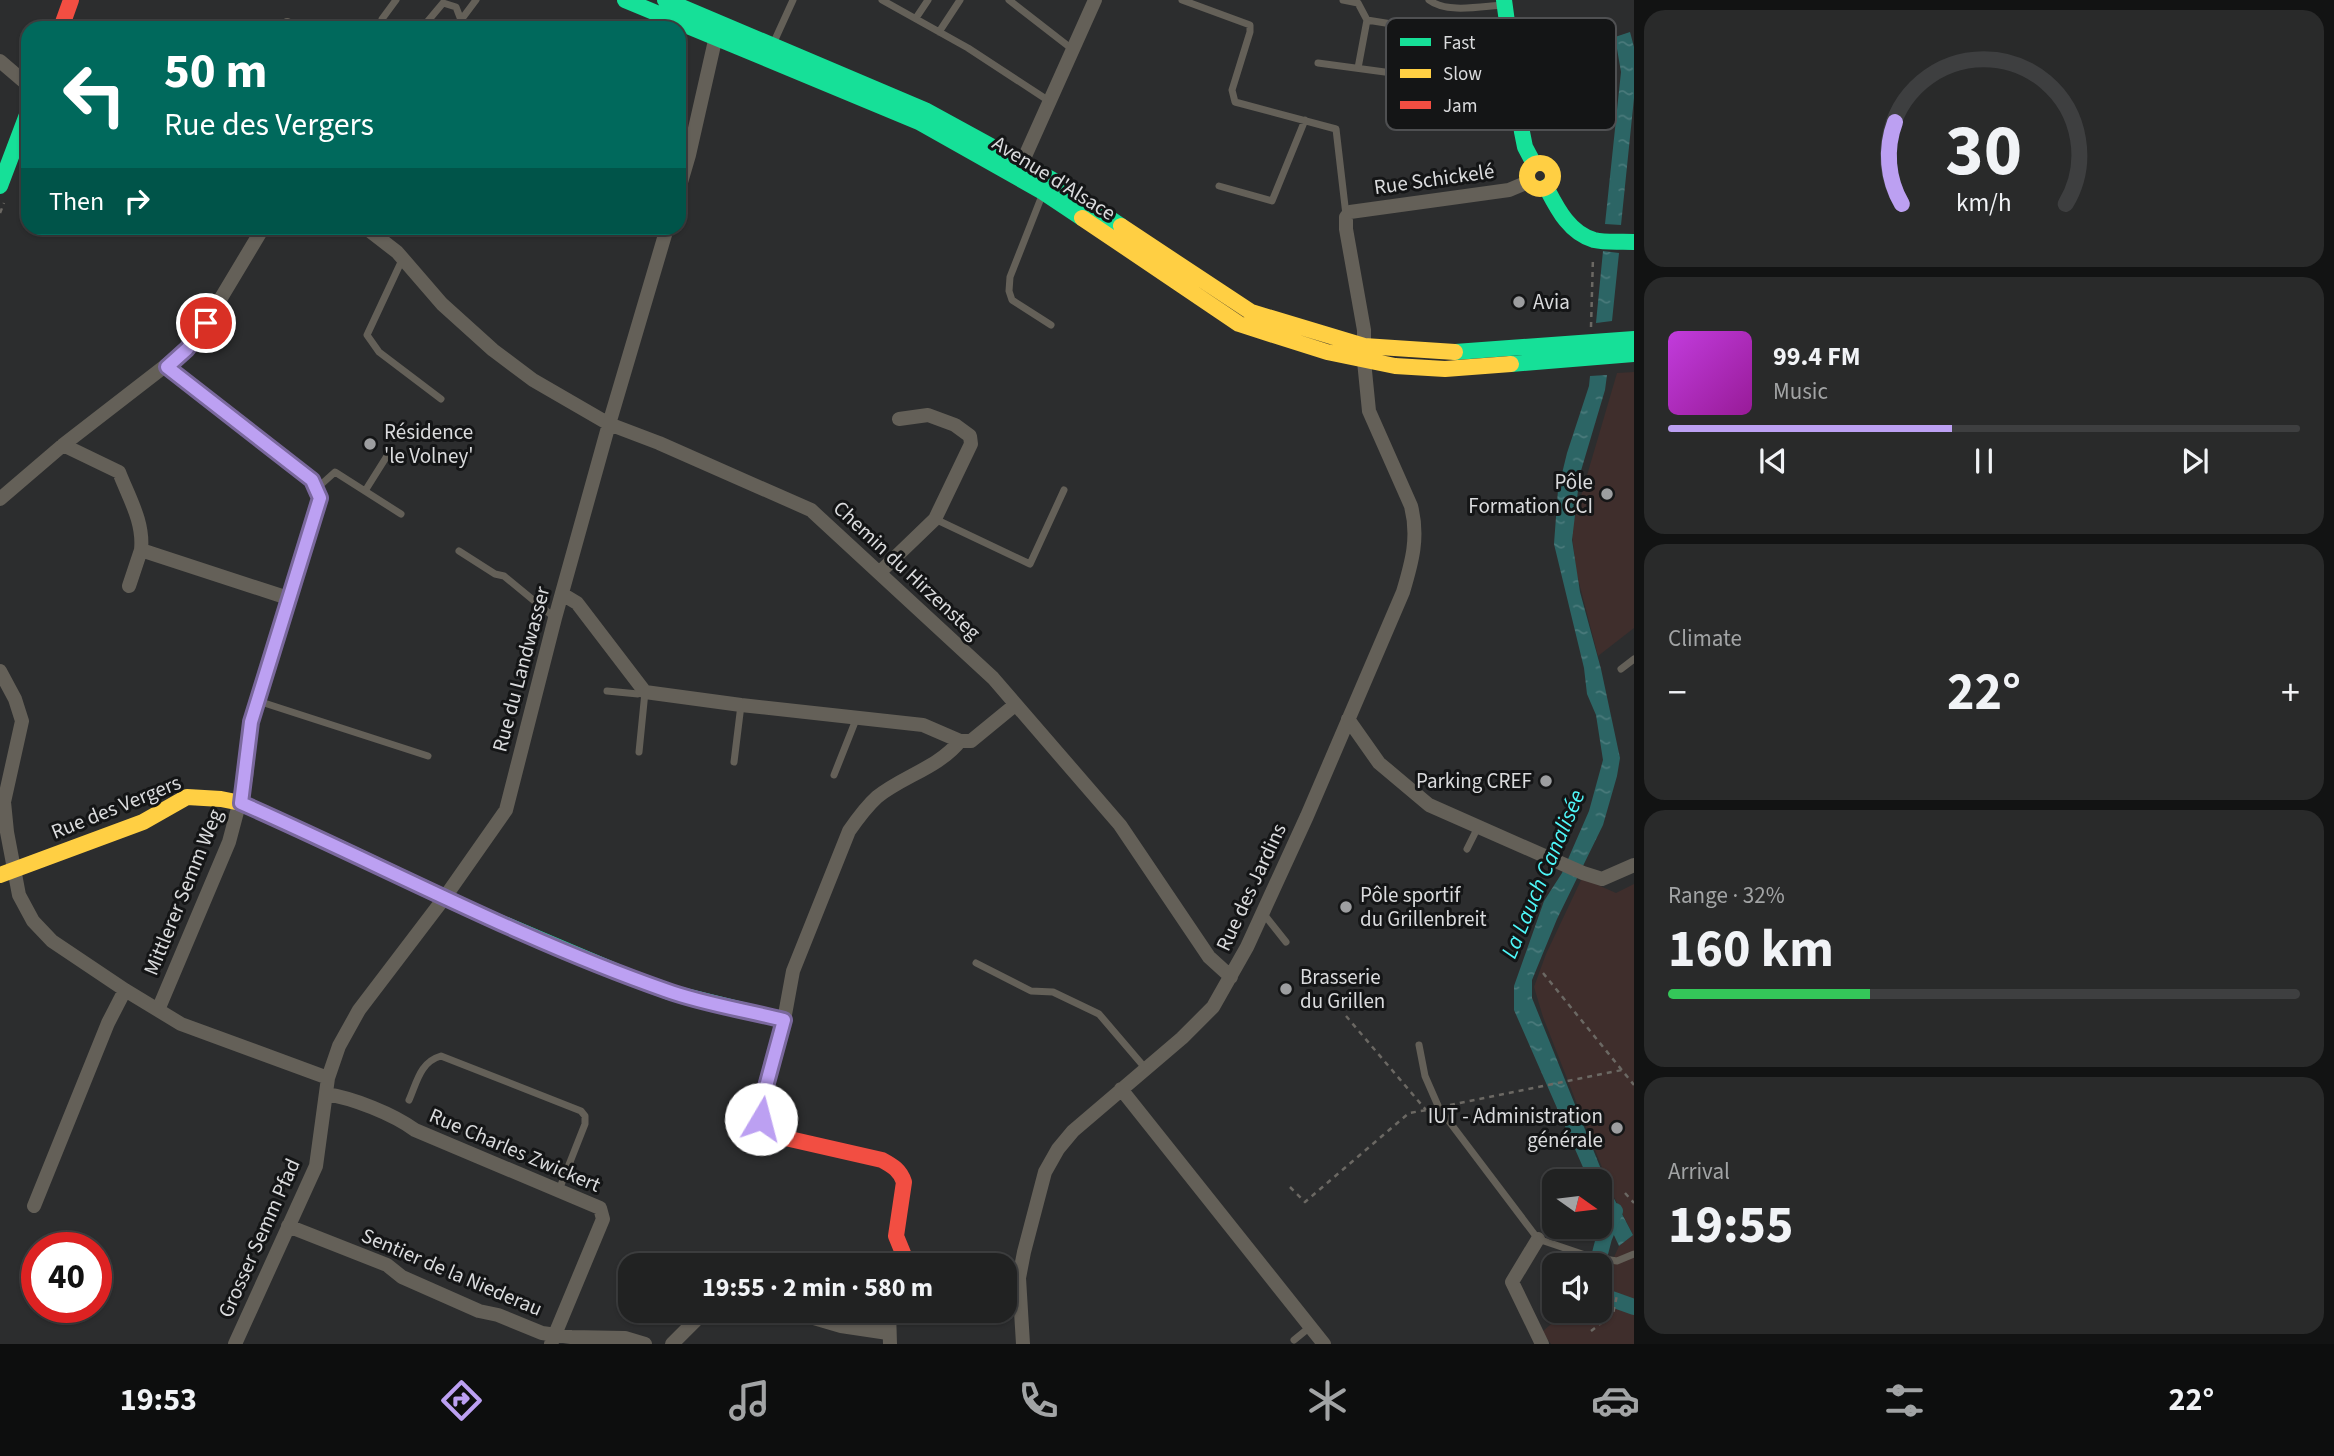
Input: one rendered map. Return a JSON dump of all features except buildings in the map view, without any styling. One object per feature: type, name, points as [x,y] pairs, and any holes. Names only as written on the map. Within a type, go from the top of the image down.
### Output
[{"type":"main road","points":[[64,21],[71,0]]},
{"type":"main road","name":"Avenue d'Alsace","points":[[625,0],[773,45],[925,110],[1051,179],[1251,312],[1395,366],[1445,369],[1634,354]]},
{"type":"main road","name":"Avenue d'Alsace","points":[[665,0],[718,29],[919,122],[1043,192],[1239,324],[1326,352],[1443,353],[1634,338]]},
{"type":"main road","points":[[0,186],[21,130]]},
{"type":"main road","points":[[1522,130],[1525,146],[1534,164]]},
{"type":"main road","points":[[1542,163],[1551,169],[1552,181],[1546,187],[1534,188],[1528,182],[1527,174],[1534,164],[1542,163]]},
{"type":"main road","points":[[1546,187],[1557,209],[1570,226],[1593,240],[1634,242]]},
{"type":"main road","name":"Rue des Vergers","points":[[0,876],[15,868],[143,822],[187,797],[221,799],[241,803],[445,897],[632,978],[669,992],[784,1020]]},
{"type":"main road","points":[[784,1020],[761,1105],[761,1119],[768,1130],[781,1137],[882,1160],[897,1166],[904,1177],[905,1189],[896,1233],[901,1253]]},
{"type":"street","points":[[1022,163],[1095,0]]},
{"type":"street","points":[[686,147],[718,29]]},
{"type":"street","points":[[0,61],[21,79]]},
{"type":"street","name":"Rue Schickelé","points":[[1364,353],[1364,330],[1346,229],[1346,217],[1350,212],[1509,190],[1528,182]]},
{"type":"street","points":[[0,499],[63,445],[187,349],[206,323],[259,235]]},
{"type":"street","name":"Chemin du Hirzensteg","points":[[374,235],[403,259],[442,304],[533,380],[609,424],[659,443],[811,510],[993,678],[1120,825],[1209,957],[1231,977]]},
{"type":"street","name":"Rue du Landwasser","points":[[328,1078],[339,1046],[359,1010],[445,897],[506,810],[555,618],[665,235]]},
{"type":"street","name":"Rue des Jardins","points":[[1017,1261],[1045,1172],[1059,1149],[1073,1131],[1182,1038],[1213,1007],[1231,977],[1263,913],[1403,592],[1416,538],[1411,506],[1369,411],[1364,353]]},
{"type":"street","points":[[167,367],[312,480],[316,489]]},
{"type":"street","points":[[880,572],[934,519],[971,444],[970,436],[954,425],[928,415],[899,418]]},
{"type":"street","points":[[63,445],[119,472],[143,535],[141,551],[129,586]]},
{"type":"street","name":"Mittlerer Semm Weg","points":[[158,1010],[229,842],[241,803],[251,726],[320,498],[316,489]]},
{"type":"street","points":[[141,551],[288,598]]},
{"type":"street","points":[[562,594],[577,603],[645,692],[923,725],[960,741],[971,741],[1014,705]]},
{"type":"street","points":[[0,671],[15,699],[22,721],[4,802],[19,895],[33,921],[52,941],[181,1024],[328,1078]]},
{"type":"street","points":[[1348,719],[1379,763],[1429,806],[1602,879],[1634,865]]},
{"type":"street","points":[[784,1020],[793,971],[848,835],[862,812],[880,795],[949,754],[960,741]]},
{"type":"street","points":[[34,1206],[108,1023],[125,990]]},
{"type":"street","name":"Grosser Semm Pfad","points":[[235,1344],[316,1166],[328,1078]]},
{"type":"street","points":[[1121,1089],[1324,1344]]},
{"type":"street","name":"Rue Charles Zwickert","points":[[326,1094],[403,1121],[415,1130],[600,1208],[603,1219],[552,1340]]},
{"type":"street","name":"Sentier de la Niederau","points":[[288,1226],[387,1265],[402,1277],[479,1311],[498,1315],[542,1333],[552,1340],[625,1338],[645,1344]]},
{"type":"street","points":[[1538,1239],[1512,1282],[1542,1344]]},
{"type":"street","name":"Rue des Jardins","points":[[1017,1307],[1023,1344]]},
{"type":"street","points":[[672,1344],[693,1323]]},
{"type":"street","points":[[831,1323],[889,1338]]},
{"type":"lane","points":[[383,21],[396,0]]},
{"type":"lane","points":[[428,21],[443,3],[456,7],[461,20],[476,0]]},
{"type":"lane","points":[[773,45],[793,0]]},
{"type":"lane","points":[[882,0],[1016,78],[1049,102]]},
{"type":"lane","points":[[916,18],[928,0]]},
{"type":"lane","points":[[939,32],[960,0]]},
{"type":"lane","points":[[1009,0],[1072,50]]},
{"type":"lane","name":"Rue Schickelé","points":[[1182,0],[1250,25],[1251,32],[1232,90],[1235,102],[1336,129],[1346,217]]},
{"type":"lane","points":[[1343,0],[1358,3],[1367,20],[1358,68]]},
{"type":"lane","points":[[1429,0],[1454,7],[1505,2]]},
{"type":"lane","points":[[1367,20],[1386,23]]},
{"type":"lane","points":[[1318,63],[1386,72]]},
{"type":"lane","points":[[1219,186],[1272,201],[1305,120]]},
{"type":"lane","points":[[1043,192],[1010,276],[1009,291],[1012,300],[1051,325]]},
{"type":"lane","points":[[403,259],[367,334],[379,352],[442,399]]},
{"type":"lane","points":[[365,491],[393,448]]},
{"type":"lane","points":[[316,489],[335,472],[401,514]]},
{"type":"lane","points":[[934,519],[1030,564],[1064,490]]},
{"type":"lane","points":[[460,551],[495,574],[504,576],[555,618]]},
{"type":"lane","points":[[1621,669],[1634,659]]},
{"type":"lane","points":[[607,691],[638,695],[645,692],[639,752]]},
{"type":"lane","points":[[258,701],[428,756]]},
{"type":"lane","points":[[734,762],[741,705]]},
{"type":"lane","points":[[834,775],[857,716]]},
{"type":"lane","points":[[1467,849],[1478,827]]},
{"type":"lane","points":[[1263,913],[1286,942]]},
{"type":"lane","points":[[976,963],[1031,991],[1053,992],[1099,1014],[1146,1069]]},
{"type":"lane","points":[[1419,1045],[1425,1076],[1440,1108],[1538,1239],[1591,1257],[1617,1261],[1634,1254]]},
{"type":"lane","points":[[409,1100],[423,1066],[431,1059],[442,1056],[581,1111],[585,1116],[585,1124],[559,1190]]},
{"type":"lane","points":[[1294,1340],[1310,1327]]},
{"type":"path","points":[[1590,343],[1593,240]]},
{"type":"path","points":[[1543,973],[1634,1085]]},
{"type":"path","points":[[1290,1187],[1305,1202],[1409,1113],[1426,1110],[1346,1016]]},
{"type":"path","points":[[1440,1108],[1622,1070]]},
{"type":"path","points":[[1625,1193],[1634,1203]]},
{"type":"path","points":[[1591,1331],[1613,1314],[1616,1295]]},
{"type":"shaded area","name":"Pôle Formation CCI","points":[[1634,372],[1634,628],[1598,656],[1576,571],[1573,523],[1617,373]]},
{"type":"shaded area","points":[[1582,878],[1616,893],[1634,884],[1634,1344],[1551,1344],[1542,1332],[1552,1323],[1612,1323],[1612,1262],[1619,1246],[1633,1235],[1612,1192],[1612,1169],[1603,1169],[1543,1017],[1534,987],[1546,954]]},
{"type":"water","points":[[1630,32],[1634,47],[1634,98],[1621,225],[1605,224],[1621,72],[1616,37]]},
{"type":"water","points":[[1603,251],[1619,253],[1612,321],[1596,323]]},
{"type":"water","points":[[1607,375],[1580,474],[1572,540],[1580,592],[1601,669],[1620,758],[1603,825],[1557,919],[1532,980],[1532,998],[1601,1169],[1584,1169],[1514,1010],[1514,986],[1544,901],[1562,873],[1589,811],[1603,760],[1596,715],[1587,694],[1584,668],[1554,544],[1558,490],[1590,376]]},
{"type":"water","points":[[1612,1195],[1633,1235],[1619,1246],[1612,1231]]},
{"type":"waterway","name":"La Lauch Canalisée","points":[[1600,1253],[1615,1211]]},
{"type":"waterway","name":"La Lauch Canalisée","points":[[1612,1299],[1634,1307]]},
{"type":"traffic: fast","points":[[625,0],[676,21]]},
{"type":"traffic: fast","points":[[665,0],[925,110],[1051,179],[1121,226]]},
{"type":"traffic: fast","points":[[1504,0],[1506,18]]},
{"type":"traffic: fast","points":[[686,25],[919,122],[1043,192],[1082,218]]},
{"type":"traffic: fast","points":[[0,186],[21,130]]},
{"type":"traffic: fast","points":[[1522,130],[1525,147],[1534,164]]},
{"type":"traffic: fast","points":[[1546,187],[1565,219],[1577,232],[1599,241],[1634,242]]},
{"type":"traffic: fast","points":[[1455,352],[1634,339]]},
{"type":"traffic: fast","points":[[1511,364],[1634,354]]},
{"type":"traffic: fast","points":[[340,848],[480,914],[632,978],[669,992],[784,1020],[761,1105],[767,1126]]},
{"type":"traffic: slow","points":[[1540,163],[1549,167],[1553,176],[1549,185],[1540,189],[1531,185],[1527,176],[1531,167],[1540,163]]},
{"type":"traffic: slow","points":[[1082,218],[1239,324],[1327,352],[1395,366],[1445,369],[1511,364]]},
{"type":"traffic: slow","points":[[1121,226],[1251,312],[1364,346],[1455,352]]},
{"type":"traffic: slow","points":[[0,875],[143,822],[187,797],[241,803],[340,848]]},
{"type":"traffic: jam","points":[[64,21],[71,0]]},
{"type":"traffic: jam","points":[[767,1126],[781,1137],[882,1160],[896,1169],[904,1182],[896,1236],[903,1253]]},
{"type":"place","name":"Avia","points":[[1519,302]]},
{"type":"place","name":"Résidence 'le Volney'","points":[[370,444]]},
{"type":"place","name":"Pôle Formation CCI","points":[[1607,494]]},
{"type":"place","name":"Parking CREF","points":[[1546,781]]},
{"type":"place","name":"Pôle sportif du Grillenbreit","points":[[1346,907]]},
{"type":"place","name":"Brasserie du Grillen","points":[[1286,989]]},
{"type":"place","name":"IUT - Administration générale","points":[[1617,1128]]},
{"type":"route","points":[[206,323],[187,349],[167,367],[312,480],[320,498],[251,722],[241,803],[480,914],[632,978],[669,992],[784,1020],[761,1105],[761,1119]]}]
